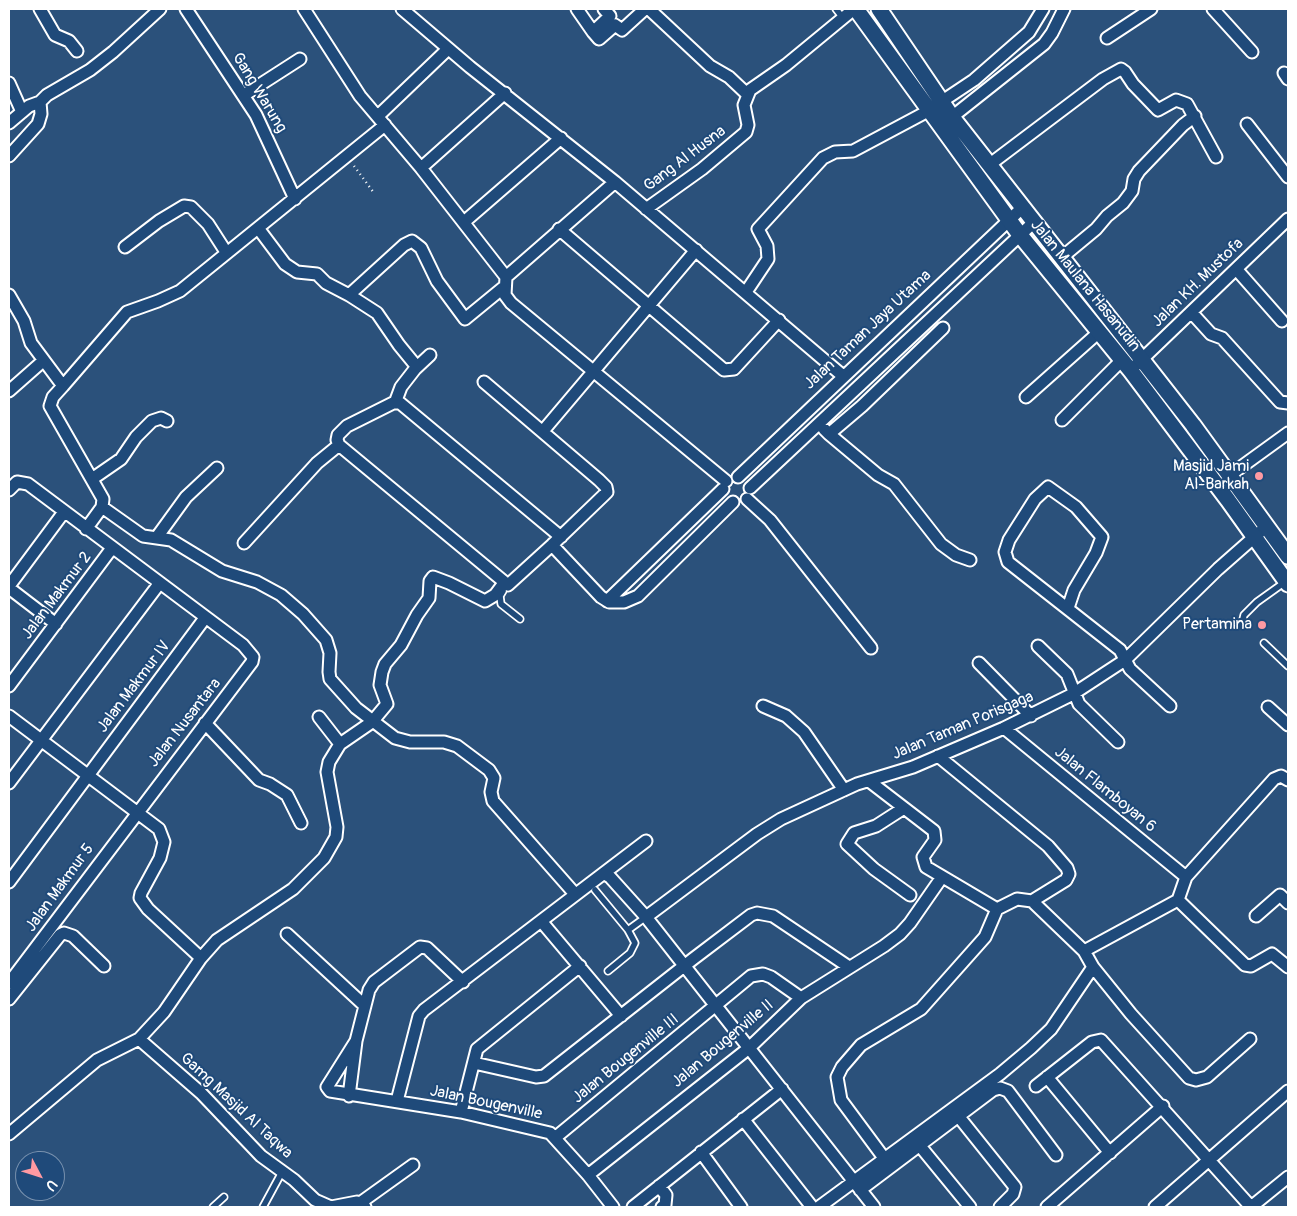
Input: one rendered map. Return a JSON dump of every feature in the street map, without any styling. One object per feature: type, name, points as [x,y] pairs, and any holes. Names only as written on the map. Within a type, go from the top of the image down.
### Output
[{"type":"street","points":[[40,9],[55,35],[69,41],[77,51]]},
{"type":"street","points":[[9,123],[29,106],[40,102],[56,88],[90,70],[113,52],[160,9]]},
{"type":"street","name":"Gang Warung","points":[[186,9],[256,115],[295,199]]},
{"type":"street","points":[[304,9],[360,96],[464,222],[505,282],[505,295],[511,303],[594,371],[724,485],[733,502]]},
{"type":"street","points":[[402,9],[448,50],[505,93],[615,182],[843,376]]},
{"type":"street","points":[[577,9],[599,39],[615,25],[622,30],[647,9],[710,66],[729,77],[747,94],[840,13],[855,9]]},
{"type":"street","points":[[593,32],[610,16],[604,9]]},
{"type":"street","name":"Jalan Maulana Hasanudin","points":[[855,9],[939,104],[955,116],[992,162],[1022,208],[1145,357],[1288,556]]},
{"type":"street","name":"Jalan Maulana Hasanudin","points":[[879,9],[1009,220],[1098,333],[1126,365],[1288,582]]},
{"type":"street","points":[[746,292],[768,259],[767,246],[758,228],[823,158],[835,152],[852,151],[939,104],[969,83],[1029,32],[1043,9]]},
{"type":"street","points":[[955,116],[1044,44],[1064,9]]},
{"type":"street","points":[[1108,38],[1151,9]]},
{"type":"street","points":[[1213,9],[1252,52]]},
{"type":"street","points":[[86,529],[102,507],[103,499],[50,406],[53,397],[127,312],[158,301],[180,290],[347,157],[448,50]]},
{"type":"street","points":[[244,95],[300,59]]},
{"type":"street","points":[[992,162],[1103,79],[1121,70],[1125,72],[1133,84],[1158,110],[1180,100],[1187,104],[1216,157]]},
{"type":"street","points":[[9,83],[22,112]]},
{"type":"street","points":[[969,83],[984,94]]},
{"type":"street","points":[[421,168],[505,93]]},
{"type":"street","name":"Gang Al Husna","points":[[646,209],[702,169],[746,132],[748,125],[744,105],[747,94]]},
{"type":"street","points":[[9,156],[38,124],[41,114],[40,102]]},
{"type":"street","points":[[1063,256],[1129,196],[1134,179],[1139,171],[1183,125],[1195,116]]},
{"type":"street","points":[[1247,124],[1288,177]]},
{"type":"street","points":[[464,222],[561,138]]},
{"type":"street","points":[[349,295],[404,245],[412,241],[421,248],[437,281],[465,319],[559,229],[615,182]]},
{"type":"street","points":[[125,247],[159,221],[184,206],[191,207],[208,224],[226,252]]},
{"type":"street","name":"Jalan Taman Jaya Utama","points":[[738,477],[1022,208]]},
{"type":"street","name":"Jalan KH. Mustofa","points":[[1062,420],[1126,365],[1145,357],[1288,219]]},
{"type":"street","points":[[552,545],[607,601],[624,602],[638,596],[733,502],[737,503],[749,494],[1033,222]]},
{"type":"street","points":[[258,228],[285,264],[296,272],[317,274],[326,283],[377,313],[399,345],[418,367]]},
{"type":"street","points":[[559,229],[724,370],[730,371],[739,365],[779,320]]},
{"type":"street","points":[[543,431],[696,250]]},
{"type":"street","points":[[1236,270],[1282,321]]},
{"type":"street","points":[[9,295],[24,321],[31,344],[63,386]]},
{"type":"street","points":[[1191,312],[1211,334],[1222,338],[1280,402],[1288,403]]},
{"type":"street","points":[[829,434],[862,406],[943,328]]},
{"type":"street","points":[[917,332],[927,344]]},
{"type":"street","points":[[1026,397],[1098,333]]},
{"type":"street","points":[[395,403],[401,387],[430,355]]},
{"type":"street","points":[[9,391],[43,360]]},
{"type":"street","points":[[9,1134],[97,1060],[139,1039],[174,999],[201,958],[224,933],[293,889],[324,858],[332,846],[337,828],[327,768],[340,744],[372,722],[387,704],[380,685],[385,664],[401,645],[417,615],[430,598],[430,581],[433,577],[450,583],[485,601],[552,545],[607,492],[606,487],[484,382]]},
{"type":"street","points":[[852,394],[862,406]]},
{"type":"street","points":[[506,584],[339,444],[338,435],[347,426],[395,403],[407,406],[561,536]]},
{"type":"street","points":[[92,480],[121,458],[136,437],[152,421],[161,418],[167,422]]},
{"type":"street","points":[[820,425],[878,475],[894,484],[942,544],[956,555],[970,560]]},
{"type":"street","points":[[1230,475],[1287,434]]},
{"type":"street","points":[[244,543],[300,480],[339,444]]},
{"type":"street","points":[[158,537],[186,497],[217,468]]},
{"type":"street","points":[[607,601],[724,485],[738,477],[746,481],[749,494],[871,648]]},
{"type":"street","points":[[9,490],[17,482],[28,484],[205,618]]},
{"type":"street","points":[[1068,608],[1074,590],[1096,552],[1102,536],[1076,507],[1048,487],[1035,499],[1009,540],[1005,556],[1008,562],[1120,650],[1130,669],[1170,706]]},
{"type":"street","points":[[102,507],[143,536],[171,540],[222,572],[257,582],[281,595],[303,614],[326,640],[330,653],[330,679],[372,722],[395,738],[410,742],[444,742],[457,746],[489,770],[494,778],[491,792],[493,800],[575,894]]},
{"type":"street","points":[[56,624],[9,587],[64,512]]},
{"type":"street","name":"Jalan Taman Porisgaga","points":[[646,917],[757,834],[810,804],[869,780],[938,756],[1031,716],[1073,694],[1125,660],[1218,569],[1267,526]]},
{"type":"street","name":"Jalan Makmur 2","points":[[9,686],[112,548]]},
{"type":"street","points":[[9,783],[159,584]]},
{"type":"street","name":"Jalan Nusantara","points":[[136,812],[252,662],[253,657],[250,652],[205,618]]},
{"type":"street","name":"Jalan Makmur IV","points":[[9,882],[205,618]]},
{"type":"street","points":[[1038,646],[1067,674],[1073,694],[1079,704],[1118,742]]},
{"type":"street","points":[[979,663],[1031,716]]},
{"type":"street","points":[[763,706],[786,716],[804,732],[844,790]]},
{"type":"street","points":[[1268,707],[1288,725]]},
{"type":"street","points":[[9,716],[158,829],[164,842],[160,858],[140,893],[142,902],[201,958]]},
{"type":"street","points":[[319,717],[340,744]]},
{"type":"street","points":[[205,723],[259,780],[270,784],[287,795],[301,823]]},
{"type":"street","name":"Jalan Flamboyan 6","points":[[1004,728],[1186,877]]},
{"type":"street","points":[[938,756],[1048,846],[1067,868],[1069,874],[1066,880],[1032,901]]},
{"type":"street","points":[[1084,951],[1178,900],[1186,877],[1274,779],[1281,776],[1288,780]]},
{"type":"street","points":[[869,780],[934,832],[935,840],[922,861],[926,867],[996,908]]},
{"type":"street","points":[[904,808],[876,826],[854,833],[847,844],[874,869],[910,895]]},
{"type":"street","name":"Jalan Makmur 5","points":[[13,978],[136,812]]},
{"type":"street","points":[[397,1101],[419,1016],[424,1010],[464,982],[575,894],[605,874],[646,842]]},
{"type":"street","points":[[605,874],[610,877],[646,917],[685,965],[874,1207]]},
{"type":"street","name":"Jalan Bougenville II","points":[[588,1175],[749,1048],[801,998],[884,946],[910,923],[942,876]]},
{"type":"street","points":[[1256,916],[1280,896],[1288,903]]},
{"type":"street","points":[[884,1158],[841,1100],[837,1088],[838,1077],[842,1067],[861,1044],[921,1009],[985,937],[996,908],[1017,899],[1032,901],[1084,951],[1093,967],[1189,1078],[1196,1080],[1207,1077],[1250,1039]]},
{"type":"street","points":[[1178,900],[1245,965],[1251,966],[1272,954],[1288,966]]},
{"type":"street","points":[[474,1063],[536,1077],[544,1076],[751,915],[764,913],[773,916],[849,967]]},
{"type":"street","points":[[541,922],[621,1016]]},
{"type":"street","points":[[9,998],[13,978],[64,933],[73,936],[104,966]]},
{"type":"street","points":[[286,934],[365,1006]]},
{"type":"street","points":[[349,1096],[356,1041],[365,1006],[374,982],[417,948],[427,948],[464,982]]},
{"type":"street","points":[[461,1112],[477,1049],[580,966]]},
{"type":"street","points":[[857,1186],[884,1158],[1000,1074],[1031,1048],[1051,1029],[1093,967]]},
{"type":"street","name":"Jalan Bougenville III","points":[[556,1137],[751,976],[763,974],[771,977],[801,998]]},
{"type":"street","name":"Gamg Masjid Al Taqwa","points":[[139,1039],[201,1093],[261,1156],[321,1205],[331,1207],[352,1202],[362,1205]]},
{"type":"street","points":[[1036,1086],[1092,1042],[1101,1040],[1163,1106],[1251,1207],[1288,1177]]},
{"type":"street","name":"Jalan Bougenville","points":[[356,1041],[327,1089],[334,1093],[349,1096],[397,1101],[461,1112],[545,1132],[556,1137],[613,1207]]},
{"type":"street","points":[[1047,1077],[1110,1153]]},
{"type":"street","points":[[819,1207],[857,1186],[920,1146],[993,1090],[1004,1088],[1056,1154]]},
{"type":"street","points":[[633,1207],[782,1089]]},
{"type":"street","points":[[1155,1207],[1288,1091]]},
{"type":"street","points":[[1047,1207],[1163,1106]]},
{"type":"street","points":[[958,1118],[1016,1187],[1013,1194],[1000,1207]]},
{"type":"street","points":[[743,1119],[812,1207]]},
{"type":"street","points":[[920,1146],[970,1207]]},
{"type":"street","points":[[701,1152],[741,1207]]},
{"type":"street","points":[[362,1205],[413,1165]]},
{"type":"street","points":[[659,1186],[666,1195],[665,1205],[662,1207]]},
{"type":"lane","points":[[1244,619],[1244,615],[1252,607],[1288,582]]},
{"type":"lane","points":[[506,584],[500,601],[520,619]]},
{"type":"lane","points":[[1264,642],[1288,666]]},
{"type":"lane","points":[[595,890],[634,938],[635,947],[608,970]]},
{"type":"lane","points":[[628,930],[646,917]]},
{"type":"lane","points":[[263,1207],[282,1172]]},
{"type":"lane","points":[[213,1207],[224,1197]]},
{"type":"path","points":[[347,157],[374,193]]},
{"type":"place","name":"Masjid Jami Al-Barkah","points":[[1259,476]]},
{"type":"place","name":"Pertamina","points":[[1262,625]]}]
